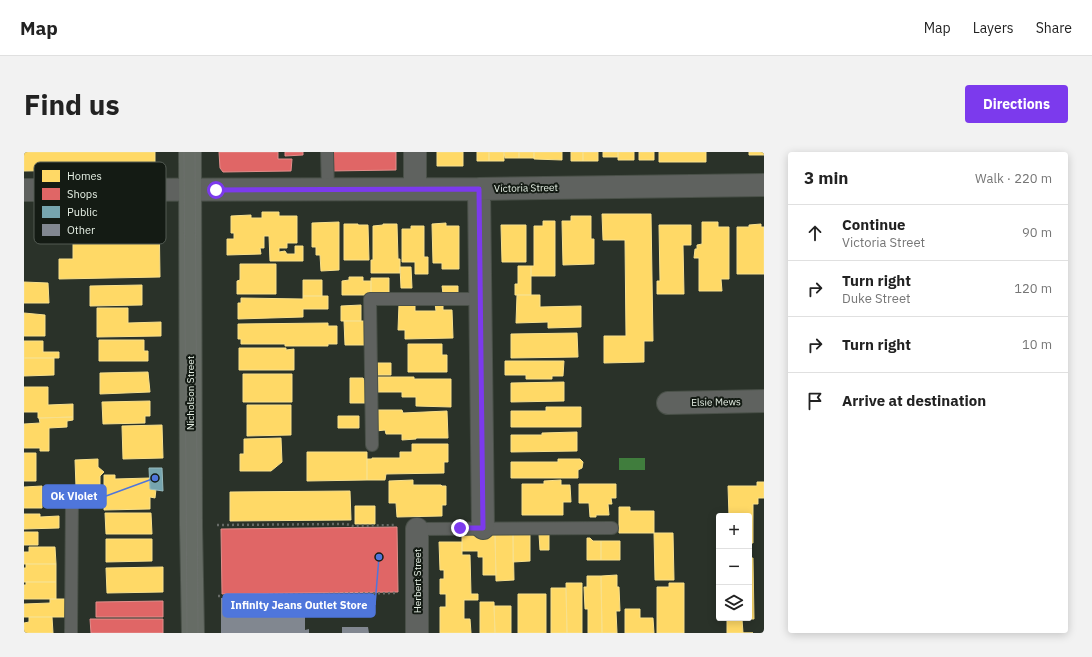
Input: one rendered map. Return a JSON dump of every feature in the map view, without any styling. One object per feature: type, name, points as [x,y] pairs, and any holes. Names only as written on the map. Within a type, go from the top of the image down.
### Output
[{"type":"main road","name":"Nicholson Street","points":[[190,152],[191,509],[193,633]]},
{"type":"street","points":[[415,152],[415,189]]},
{"type":"street","name":"Victoria Street","points":[[166,190],[479,189],[764,185]]},
{"type":"street","points":[[479,189],[483,528]]},
{"type":"street","name":"Elsie Mews","points":[[668,402],[764,401]]},
{"type":"street","name":"Herbert Street","points":[[417,529],[417,633]]},
{"type":"lane","points":[[327,152],[328,189]]},
{"type":"lane","points":[[372,446],[370,299],[480,299]]},
{"type":"lane","points":[[71,633],[72,498]]},
{"type":"lane","points":[[417,529],[612,528]]},
{"type":"path","points":[[217,525],[402,525],[417,529]]},
{"type":"path","points":[[218,596],[402,593]]},
{"type":"shaded area","points":[[619,458],[645,458],[645,470],[619,470]]},
{"type":"building: Homes","points":[[24,152],[155,152],[155,162],[34,162],[34,171],[24,171]]},
{"type":"building: Homes","points":[[437,152],[463,152],[463,166],[437,166]]},
{"type":"building: Homes","points":[[477,152],[489,152],[489,161],[477,161]]},
{"type":"building: Homes","points":[[489,152],[504,152],[504,161],[489,161]]},
{"type":"building: Homes","points":[[504,152],[519,152],[519,158],[505,158]]},
{"type":"building: Homes","points":[[519,152],[534,152],[534,158],[519,158]]},
{"type":"building: Homes","points":[[534,152],[562,152],[562,160],[534,159]]},
{"type":"building: Homes","points":[[571,152],[583,152],[583,161],[571,161]]},
{"type":"building: Homes","points":[[583,152],[598,152],[598,161],[583,161]]},
{"type":"building: Homes","points":[[603,152],[618,152],[618,157],[603,157]]},
{"type":"building: Homes","points":[[618,152],[634,152],[634,160],[618,160]]},
{"type":"building: Homes","points":[[639,152],[654,152],[654,160],[639,160]]},
{"type":"building: Homes","points":[[659,152],[706,152],[706,162],[659,162]]},
{"type":"building: Homes","points":[[749,152],[764,152],[764,155],[749,155]]},
{"type":"building: Homes","points":[[262,212],[279,212],[279,216],[297,216],[297,243],[287,243],[287,248],[279,248],[279,252],[285,251],[287,254],[295,254],[295,246],[303,246],[303,261],[270,261],[269,236],[264,236],[264,248],[260,248],[261,254],[227,255],[227,239],[234,239],[234,233],[231,233],[231,216],[251,215],[251,218],[262,218]]},
{"type":"building: Homes","points":[[602,214],[651,214],[653,341],[644,341],[644,362],[604,363],[604,336],[626,336],[625,240],[603,240]]},
{"type":"building: Homes","points":[[571,216],[591,216],[591,239],[594,239],[594,264],[563,265],[562,221],[571,221]]},
{"type":"building: Homes","points":[[543,221],[555,221],[555,276],[531,276],[531,266],[534,266],[534,226],[543,226]]},
{"type":"building: Homes","points":[[339,222],[339,270],[321,271],[320,255],[316,255],[316,247],[312,247],[312,223]]},
{"type":"building: Homes","points":[[702,222],[718,222],[718,227],[729,227],[729,279],[721,279],[722,291],[699,291],[699,258],[694,258],[697,245],[702,244]]},
{"type":"building: Homes","points":[[446,223],[446,226],[459,226],[459,269],[442,269],[442,263],[433,263],[432,224]]},
{"type":"building: Homes","points":[[344,224],[368,225],[369,260],[344,260]]},
{"type":"building: Homes","points":[[397,224],[400,273],[371,273],[371,260],[373,260],[373,226]]},
{"type":"building: Homes","points":[[761,224],[761,227],[764,227],[764,274],[737,274],[737,227],[749,227],[749,225]]},
{"type":"building: Homes","points":[[501,225],[526,225],[526,262],[502,262]]},
{"type":"building: Homes","points":[[659,225],[691,225],[691,245],[683,245],[684,294],[657,294],[657,281],[660,281]]},
{"type":"building: Homes","points":[[411,226],[424,226],[424,257],[428,257],[428,274],[415,274],[415,262],[402,262],[402,229],[411,229]]},
{"type":"building: Homes","points":[[73,244],[160,244],[160,277],[59,279],[59,259],[73,259]]},
{"type":"building: Homes","points":[[240,264],[276,264],[276,294],[237,294],[237,281],[240,280]]},
{"type":"building: Homes","points":[[518,266],[531,266],[531,295],[515,295],[515,284],[518,284]]},
{"type":"building: Homes","points":[[400,267],[411,267],[412,288],[401,288]]},
{"type":"building: Homes","points":[[349,277],[363,277],[363,281],[371,281],[371,295],[342,295],[342,281],[349,280]]},
{"type":"building: Homes","points":[[371,278],[389,278],[389,295],[371,295]]},
{"type":"building: Homes","points":[[303,280],[322,280],[322,296],[303,296]]},
{"type":"building: Homes","points":[[24,282],[48,283],[49,303],[24,303]]},
{"type":"building: Homes","points":[[142,285],[142,305],[90,306],[90,286]]},
{"type":"building: Homes","points":[[442,286],[458,286],[458,294],[443,294]]},
{"type":"building: Homes","points":[[517,295],[540,295],[540,307],[581,306],[581,327],[548,328],[548,322],[516,323]]},
{"type":"building: Homes","points":[[303,296],[328,296],[328,309],[303,309],[303,317],[238,319],[238,303],[241,303],[241,298],[303,299]]},
{"type":"building: Homes","points":[[435,303],[443,303],[443,310],[452,310],[453,338],[405,339],[405,330],[398,330],[399,304],[415,304],[415,311],[436,311]]},
{"type":"building: Homes","points":[[361,305],[361,321],[341,321],[341,306]]},
{"type":"building: Homes","points":[[97,308],[128,308],[128,323],[161,322],[161,336],[97,337]]},
{"type":"building: Homes","points":[[24,313],[45,315],[45,336],[24,336]]},
{"type":"building: Homes","points":[[344,321],[366,321],[366,345],[345,345]]},
{"type":"building: Homes","points":[[328,323],[328,326],[337,326],[337,344],[328,344],[328,346],[285,346],[285,344],[241,344],[241,339],[238,339],[238,324]]},
{"type":"building: Homes","points":[[577,333],[578,357],[511,358],[511,334]]},
{"type":"building: Homes","points":[[99,340],[144,340],[144,351],[148,351],[148,361],[99,361]]},
{"type":"building: Homes","points":[[24,341],[43,341],[43,352],[59,352],[59,358],[24,358]]},
{"type":"building: Homes","points":[[408,344],[442,344],[442,355],[447,355],[447,372],[408,372]]},
{"type":"building: Homes","points":[[239,348],[294,349],[294,370],[239,370]]},
{"type":"building: Homes","points":[[24,358],[54,358],[54,375],[24,376]]},
{"type":"building: Homes","points":[[505,361],[564,361],[563,376],[552,376],[552,379],[526,379],[526,375],[505,375]]},
{"type":"building: Homes","points":[[376,363],[391,363],[391,375],[376,375]]},
{"type":"building: Homes","points":[[148,372],[150,392],[100,394],[100,373]]},
{"type":"building: Homes","points":[[243,374],[292,374],[292,402],[243,402]]},
{"type":"building: Homes","points":[[378,377],[451,379],[451,407],[416,406],[416,397],[402,397],[402,392],[378,392]]},
{"type":"building: Homes","points":[[350,378],[363,378],[368,387],[367,403],[350,403]]},
{"type":"building: Homes","points":[[564,382],[564,401],[511,402],[511,383]]},
{"type":"building: Homes","points":[[24,387],[48,387],[48,405],[73,404],[73,417],[38,418],[38,412],[24,412]]},
{"type":"building: Homes","points":[[150,401],[150,416],[145,416],[145,423],[103,424],[102,402]]},
{"type":"building: Homes","points":[[247,405],[291,405],[291,435],[247,436]]},
{"type":"building: Homes","points":[[546,407],[581,407],[581,427],[511,427],[511,411],[546,411]]},
{"type":"building: Homes","points":[[376,410],[402,410],[403,413],[447,411],[448,438],[416,438],[402,440],[402,434],[386,434],[385,430],[376,431]]},
{"type":"building: Homes","points":[[338,416],[359,416],[359,428],[338,428]]},
{"type":"building: Homes","points":[[73,417],[73,420],[67,421],[67,427],[49,428],[49,451],[40,451],[40,448],[24,448],[24,424],[40,423],[39,418]]},
{"type":"building: Homes","points":[[162,425],[163,458],[123,459],[122,426]]},
{"type":"building: Homes","points":[[577,432],[577,451],[511,452],[511,435],[542,435],[542,433]]},
{"type":"building: Homes","points":[[281,438],[282,462],[271,471],[240,471],[240,454],[244,454],[244,439]]},
{"type":"building: Homes","points":[[412,444],[448,444],[448,462],[444,462],[444,473],[386,474],[385,480],[367,480],[367,459],[400,458],[400,452],[412,452]]},
{"type":"building: Homes","points":[[307,452],[367,452],[367,480],[307,481]]},
{"type":"building: Homes","points":[[24,453],[36,453],[36,481],[24,481]]},
{"type":"building: Homes","points":[[98,459],[98,467],[104,472],[100,476],[100,487],[76,487],[75,460]]},
{"type":"building: Homes","points":[[558,459],[580,459],[583,462],[582,468],[578,470],[578,478],[511,478],[511,462],[558,462]]},
{"type":"building: Homes","points":[[104,475],[115,475],[115,479],[150,478],[150,489],[156,489],[155,498],[150,497],[150,509],[104,510]]},
{"type":"building: Homes","points":[[413,480],[413,485],[446,486],[446,505],[442,505],[442,516],[397,517],[396,503],[389,503],[389,481]]},
{"type":"building: Homes","points":[[561,480],[561,485],[570,485],[571,502],[563,502],[563,515],[522,515],[522,484],[544,484],[544,481]]},
{"type":"building: Homes","points":[[757,482],[764,482],[764,498],[758,498],[758,504],[753,504],[752,543],[752,513],[729,513],[728,486],[757,486]]},
{"type":"building: Homes","points":[[579,484],[616,484],[616,498],[611,498],[612,504],[608,504],[609,515],[596,515],[596,517],[590,517],[589,503],[579,503]]},
{"type":"building: Homes","points":[[42,486],[42,508],[24,508],[24,487]]},
{"type":"building: Homes","points":[[350,491],[351,520],[230,521],[230,492]]},
{"type":"building: Homes","points":[[355,506],[375,506],[375,524],[355,524]]},
{"type":"building: Homes","points":[[619,507],[630,507],[630,511],[654,511],[654,533],[619,533]]},
{"type":"building: Homes","points":[[105,513],[151,513],[152,534],[106,534]]},
{"type":"building: Homes","points":[[24,514],[40,514],[40,517],[59,516],[59,528],[24,529]]},
{"type":"building: Homes","points":[[24,532],[38,532],[38,545],[24,545]]},
{"type":"building: Homes","points":[[513,533],[530,533],[530,561],[513,562]]},
{"type":"building: Homes","points":[[513,533],[514,580],[496,581],[495,534]]},
{"type":"building: Homes","points":[[654,533],[673,533],[674,580],[655,580]]},
{"type":"building: Homes","points":[[462,534],[495,534],[496,575],[483,575],[483,557],[478,557],[478,551],[462,551]]},
{"type":"building: Homes","points":[[539,534],[549,534],[549,550],[540,550]]},
{"type":"building: Homes","points":[[587,538],[590,538],[593,541],[601,541],[601,560],[587,560]]},
{"type":"building: Homes","points":[[106,539],[152,539],[152,561],[106,562]]},
{"type":"building: Homes","points":[[601,541],[620,541],[620,560],[601,560]]},
{"type":"building: Homes","points":[[439,542],[462,542],[462,555],[470,555],[471,594],[478,594],[478,600],[464,600],[464,619],[470,619],[471,633],[440,633],[440,607],[446,607],[446,594],[440,594],[440,579],[444,579],[444,570],[440,570]]},
{"type":"building: Homes","points":[[29,547],[55,547],[56,564],[24,564],[24,552],[29,552]]},
{"type":"building: Homes","points":[[752,558],[753,558],[754,619],[752,619]]},
{"type":"building: Homes","points":[[26,564],[56,564],[56,582],[24,582],[24,568],[26,568]]},
{"type":"building: Homes","points":[[163,567],[163,592],[107,593],[106,568]]},
{"type":"building: Homes","points":[[617,575],[620,611],[616,611],[617,633],[602,633],[601,576]]},
{"type":"building: Homes","points":[[587,576],[601,576],[602,633],[588,633],[588,609],[585,609],[584,587],[587,587]]},
{"type":"building: Homes","points":[[26,582],[56,582],[56,599],[24,599],[24,585],[26,585]]},
{"type":"building: Homes","points":[[566,583],[582,583],[582,633],[567,633]]},
{"type":"building: Homes","points":[[669,583],[684,583],[684,633],[657,633],[657,587],[669,587]]},
{"type":"building: Homes","points":[[551,588],[566,588],[567,633],[551,633]]},
{"type":"building: Homes","points":[[518,594],[546,594],[546,633],[518,633]]},
{"type":"building: Homes","points":[[50,599],[67,599],[67,617],[24,617],[24,604],[50,603]]},
{"type":"building: Homes","points":[[480,602],[494,602],[495,633],[480,633]]},
{"type":"building: Homes","points":[[494,606],[511,606],[511,633],[495,633]]},
{"type":"building: Homes","points":[[625,609],[640,609],[640,618],[653,618],[654,633],[625,633]]},
{"type":"building: Homes","points":[[29,617],[52,617],[53,633],[24,633],[24,623],[29,622]]},
{"type":"building: Homes","points":[[727,621],[742,621],[743,633],[727,633]]},
{"type":"building: Shops","points":[[219,152],[278,152],[278,159],[292,159],[291,171],[223,172],[220,168]]},
{"type":"building: Shops","points":[[285,152],[303,152],[303,155],[285,156]]},
{"type":"building: Shops","points":[[330,152],[396,152],[396,170],[330,171]]},
{"type":"building: Shops","points":[[397,527],[398,592],[222,594],[221,529]]},
{"type":"building: Shops","points":[[163,601],[163,617],[96,617],[96,602]]},
{"type":"building: Shops","points":[[90,619],[163,619],[163,633],[91,633]]},
{"type":"building: Public","points":[[149,468],[162,468],[163,491],[150,489]]},
{"type":"building: Other","points":[[305,597],[305,630],[309,629],[309,633],[221,633],[221,598]]},
{"type":"building: Other","points":[[342,627],[368,627],[369,633],[342,633]]},
{"type":"tram line","points":[[184,152],[187,633]]},
{"type":"tram line","points":[[195,152],[198,633]]},
{"type":"place","name":"Ok Violet","points":[[155,478]]},
{"type":"place","name":"Infinity Jeans Outlet Store","points":[[379,557]]},
{"type":"route","points":[[216,190],[479,189],[483,528],[460,528]]}]
